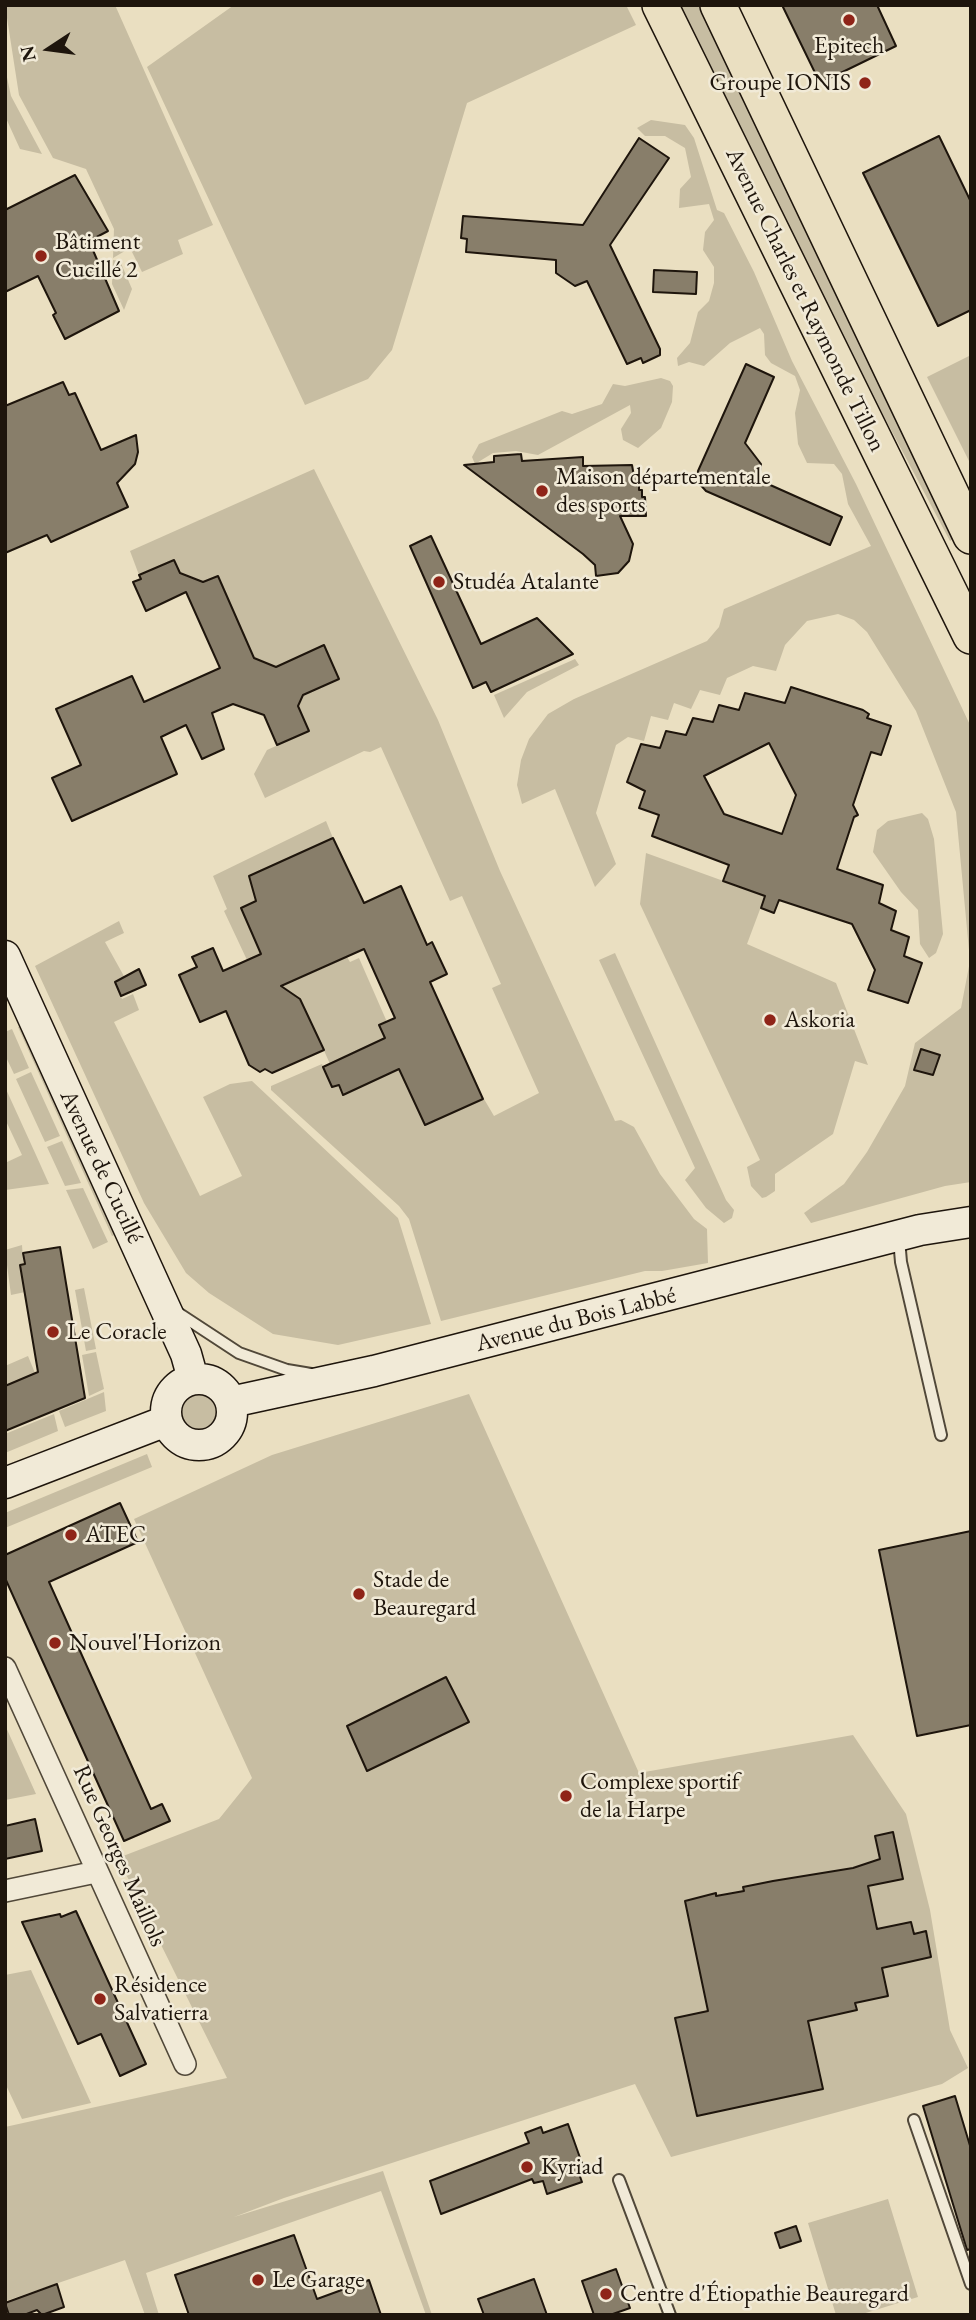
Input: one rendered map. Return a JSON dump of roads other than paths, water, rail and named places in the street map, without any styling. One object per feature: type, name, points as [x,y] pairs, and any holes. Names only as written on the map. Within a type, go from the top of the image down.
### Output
[{"type":"main road","name":"Avenue Charles et Raymonde Tillon","points":[[660,5],[960,590],[971,636]]},
{"type":"main road","name":"Avenue Charles et Raymonde Tillon","points":[[718,5],[971,536]]},
{"type":"street","name":"Avenue de Cucillé","points":[[5,956],[13,993],[161,1298],[186,1354],[193,1379]]},
{"type":"street","name":"Avenue du Bois Labbé","points":[[231,1402],[348,1377],[909,1233],[971,1213]]},
{"type":"street","name":"Avenue du Bois Labbé","points":[[909,1233],[971,1222]]},
{"type":"street","points":[[193,1379],[212,1381],[220,1386],[231,1402],[232,1413],[225,1432],[208,1444],[187,1443],[178,1438],[166,1421],[165,1408],[169,1396],[175,1388],[193,1379]]},
{"type":"street","points":[[5,1483],[166,1421]]},
{"type":"street","name":"Rue Georges Maillols","points":[[5,1668],[185,2064]]},
{"type":"street","points":[[5,1891],[96,1871]]},
{"type":"lane","points":[[909,1233],[901,1262],[941,1435]]},
{"type":"lane","points":[[161,1298],[184,1318],[239,1353],[287,1370],[348,1377]]},
{"type":"lane","points":[[914,2120],[971,2284]]},
{"type":"lane","points":[[619,2180],[670,2315]]},
{"type":"place","name":"Epitech","points":[[849,20]]},
{"type":"place","name":"Groupe IONIS","points":[[865,83]]},
{"type":"place","name":"Bâtiment Cucillé 2","points":[[41,256]]},
{"type":"place","name":"Maison départementale des sports","points":[[542,491]]},
{"type":"place","name":"Studéa Atalante","points":[[439,582]]},
{"type":"place","name":"Askoria","points":[[770,1020]]},
{"type":"place","name":"Le Coracle","points":[[53,1332]]},
{"type":"place","name":"ATEC","points":[[71,1535]]},
{"type":"place","name":"Stade de Beauregard","points":[[359,1594]]},
{"type":"place","name":"Nouvel'Horizon","points":[[55,1643]]},
{"type":"place","name":"Complexe sportif de la Harpe","points":[[566,1796]]},
{"type":"place","name":"Résidence Salvatierra","points":[[100,1999]]},
{"type":"place","name":"Kyriad","points":[[527,2167]]},
{"type":"place","name":"Le Garage","points":[[258,2280]]},
{"type":"place","name":"Centre d'Étiopathie Beauregard","points":[[606,2294]]}]
